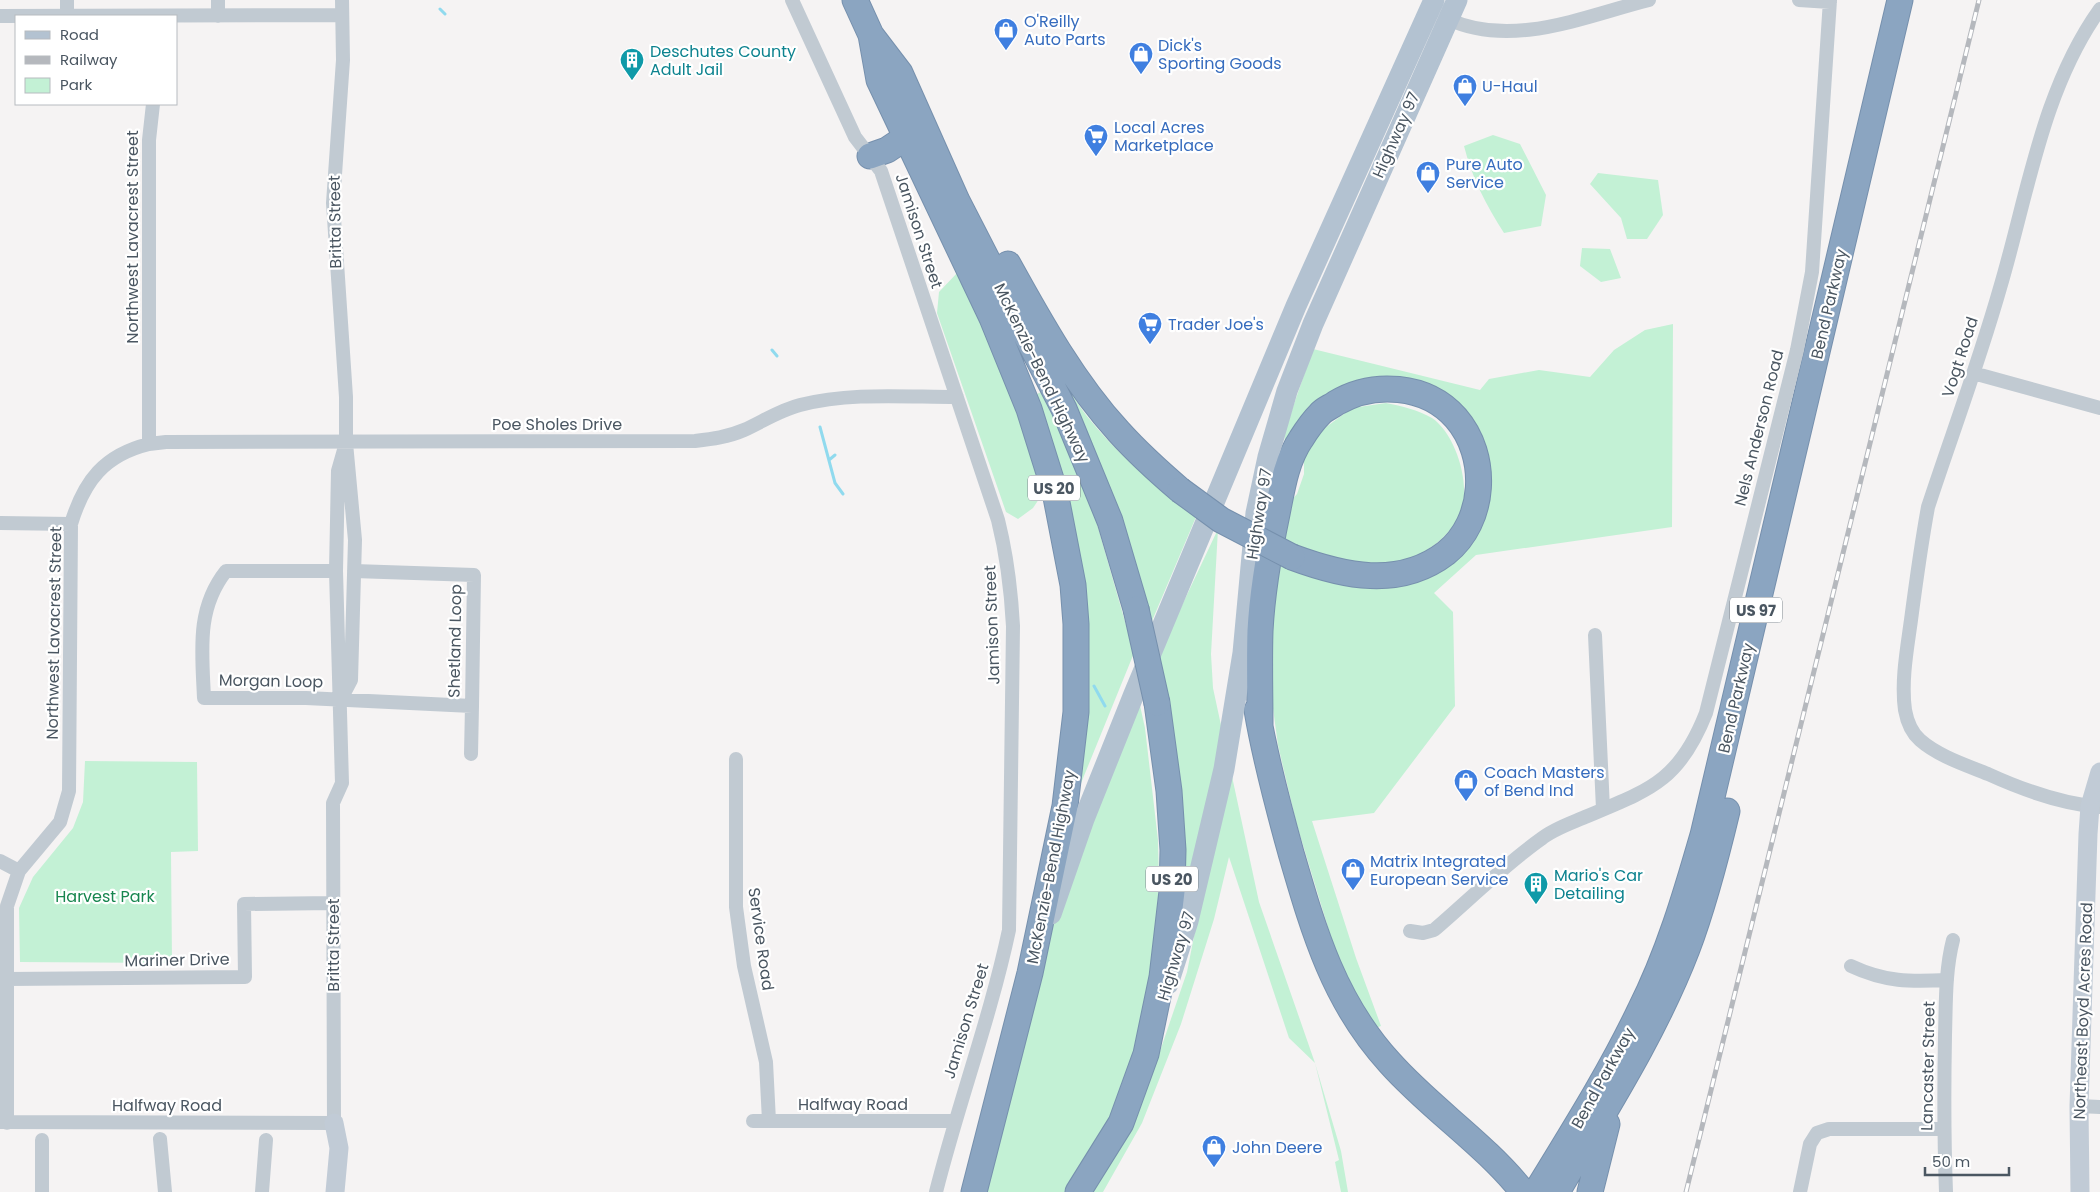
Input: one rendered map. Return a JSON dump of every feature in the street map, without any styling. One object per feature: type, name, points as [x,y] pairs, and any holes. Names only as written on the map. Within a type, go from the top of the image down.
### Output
[{"type":"highway","name":"McKenzie-Bend Highway","points":[[855,0],[871,35],[900,73],[957,202],[1048,377],[1080,444],[1110,521],[1136,609],[1156,704],[1169,791],[1173,850],[1172,883],[1162,977],[1146,1054],[1121,1123],[1078,1192]]},
{"type":"highway","points":[[1888,54],[1892,0]]},
{"type":"highway","name":"Bend Parkway","points":[[1536,1192],[1597,1090],[1641,1009],[1668,944],[1692,874],[1703,835],[1900,0]]},
{"type":"highway","name":"Bend Parkway","points":[[1557,1192],[1614,1098],[1655,1021],[1687,949],[1714,865],[1918,0]]},
{"type":"highway","name":"McKenzie-Bend Highway","points":[[871,35],[879,80],[1011,361],[1046,460],[1069,558],[1076,624],[1076,712],[1060,836],[1030,973],[975,1191]]},
{"type":"highway","points":[[900,73],[1024,294],[1067,364],[1118,432],[1180,490],[1243,533],[1292,557],[1324,569],[1372,577],[1394,576],[1415,571],[1432,563],[1448,551],[1464,534],[1471,520],[1479,490],[1478,468],[1472,448],[1456,418],[1436,401],[1418,393],[1389,388],[1350,396],[1321,413],[1300,440],[1284,477],[1267,562],[1260,630],[1260,726]]},
{"type":"highway","points":[[870,156],[887,150],[905,138]]},
{"type":"highway","points":[[1249,594],[1253,680],[1260,726],[1278,805],[1306,905],[1331,976],[1348,1009],[1390,1064],[1424,1097],[1494,1158],[1516,1184]]},
{"type":"highway","points":[[1590,1192],[1614,1098]]},
{"type":"main road","name":"Highway 97","points":[[1030,973],[1084,819],[1134,694],[1296,306],[1437,10],[1456,0]]},
{"type":"main road","name":"Highway 97","points":[[1146,1054],[1188,921],[1224,769],[1243,653],[1251,554],[1261,484],[1284,401],[1313,324],[1374,183],[1394,117],[1434,25],[1437,10]]},
{"type":"street","points":[[67,0],[67,15]]},
{"type":"street","points":[[218,0],[218,16]]},
{"type":"street","name":"Britta Street","points":[[341,700],[351,680],[355,540],[346,443],[346,397],[333,203],[343,60],[342,0]]},
{"type":"street","name":"Jamison Street","points":[[792,0],[855,137],[881,171],[957,397],[1006,551],[1011,582],[1013,626],[1008,930],[999,974],[954,1121],[936,1192]]},
{"type":"street","points":[[1437,10],[1481,30],[1509,32],[1554,25],[1649,0]]},
{"type":"street","points":[[1799,0],[1830,1]]},
{"type":"street","name":"Nels Anderson Road","points":[[1410,930],[1423,933],[1434,930],[1542,838],[1648,789],[1666,776],[1685,757],[1706,713],[1797,350],[1812,272],[1830,1]]},
{"type":"street","name":"Vogt Road","points":[[2095,807],[2038,793],[1960,762],[1926,744],[1911,728],[1905,710],[1906,658],[1921,541],[1928,507],[2000,291],[2055,93],[2073,52],[2100,9]]},
{"type":"street","points":[[178,16],[342,15]]},
{"type":"street","points":[[0,16],[15,16]]},
{"type":"street","name":"Northwest Lavacrest Street","points":[[4,1122],[8,979],[7,906],[19,871],[60,822],[70,791],[71,524],[91,478],[103,466],[131,448],[149,444],[149,140],[153,105]]},
{"type":"street","points":[[1973,373],[2100,408]]},
{"type":"street","name":"Poe Sholes Drive","points":[[149,444],[166,442],[695,441],[719,438],[737,433],[796,406],[823,400],[843,397],[957,397]]},
{"type":"street","name":"Britta Street","points":[[336,1192],[339,1148],[334,1122],[333,803],[342,782],[336,571],[338,471],[346,443]]},
{"type":"street","points":[[0,523],[71,524]]},
{"type":"street","name":"Morgan Loop","points":[[336,571],[226,571],[215,585],[208,600],[203,626],[204,698],[341,700]]},
{"type":"street","name":"Shetland Loop","points":[[354,571],[474,575],[471,754]]},
{"type":"street","points":[[1595,635],[1603,810]]},
{"type":"street","name":"Shetland Loop","points":[[341,700],[472,706]]},
{"type":"street","name":"Service Road","points":[[736,759],[736,907],[744,966],[766,1062],[769,1121]]},
{"type":"street","name":"Northeast Boyd Acres Road","points":[[2080,1192],[2079,1106],[2095,807],[2100,772]]},
{"type":"street","points":[[0,861],[19,871]]},
{"type":"street","name":"Mariner Drive","points":[[8,979],[245,977],[244,904],[333,903]]},
{"type":"street","name":"Lancaster Street","points":[[1946,1192],[1944,1129],[1947,980],[1948,958],[1953,940]]},
{"type":"street","points":[[1851,966],[1874,976],[1895,981],[1947,980]]},
{"type":"street","points":[[2079,1106],[2100,1106]]},
{"type":"street","name":"Halfway Road","points":[[753,1121],[954,1121]]},
{"type":"street","name":"Halfway Road","points":[[4,1122],[334,1122]]},
{"type":"street","points":[[1800,1192],[1810,1144],[1817,1133],[1829,1129],[1944,1129]]},
{"type":"street","points":[[160,1139],[165,1192]]},
{"type":"street","points":[[42,1140],[42,1192]]},
{"type":"street","points":[[262,1192],[266,1140]]},
{"type":"green space","points":[[1493,135],[1520,144],[1546,195],[1541,226],[1504,233],[1486,202],[1475,180],[1464,146]]},
{"type":"green space","points":[[1598,173],[1658,180],[1663,215],[1647,239],[1627,239],[1621,218],[1590,184]]},
{"type":"green space","points":[[1582,248],[1610,249],[1621,278],[1601,282],[1580,266]]},
{"type":"green space","points":[[958,272],[1008,380],[1036,464],[1043,493],[1033,508],[1018,519],[1006,512],[937,313],[939,292]]},
{"type":"green space","points":[[1673,324],[1672,527],[1476,555],[1434,593],[1453,612],[1455,706],[1374,813],[1312,821],[1356,958],[1381,1026],[1370,1030],[1347,990],[1296,822],[1278,745],[1271,694],[1270,635],[1276,559],[1358,586],[1473,533],[1475,441],[1392,380],[1285,442],[1284,433],[1313,349],[1480,390],[1489,379],[1539,370],[1590,377],[1614,350],[1645,330]]},
{"type":"green space","points":[[1042,344],[1074,398],[1098,429],[1138,470],[1196,517],[1149,628]]},
{"type":"green space","points":[[1041,392],[1085,482],[1134,653],[1075,798],[1082,655],[1035,395]]},
{"type":"green space","points":[[1386,403],[1410,409],[1432,418],[1448,436],[1463,474],[1464,488],[1464,500],[1461,511],[1451,529],[1436,544],[1418,555],[1399,562],[1384,564],[1354,563],[1339,560],[1310,551],[1282,539],[1289,503],[1297,494],[1304,474],[1304,454],[1322,430],[1352,408]]},
{"type":"green space","points":[[1218,529],[1211,654],[1213,688],[1259,902],[1315,1063],[1289,1038],[1229,857],[1214,919],[1181,1024],[1142,1123],[1103,1192],[1090,1192],[1158,1057],[1187,972],[1197,921],[1173,976],[1151,671]]},
{"type":"green space","points":[[1139,701],[1145,728],[1158,840],[1159,882],[1153,974],[1140,1033],[1111,1117],[1065,1192],[982,1192],[1052,929],[1084,827]]},
{"type":"green space","name":"Harvest Park","points":[[85,761],[197,762],[198,851],[171,852],[172,963],[20,962],[19,908],[33,877],[73,828],[83,802]]},
{"type":"green space","points":[[1315,1063],[1341,1151],[1348,1192],[1341,1192],[1335,1162],[1339,1160]]},
{"type":"waterway","points":[[440,9],[445,14]]},
{"type":"waterway","points":[[772,350],[777,356]]},
{"type":"waterway","points":[[820,427],[835,483],[843,494]]},
{"type":"waterway","points":[[829,460],[835,455]]},
{"type":"waterway","points":[[1094,686],[1105,706]]},
{"type":"railway","points":[[1686,1192],[1979,0]]},
{"type":"place","name":"O'Reilly Auto Parts","points":[[1006,51]]},
{"type":"place","name":"Dick's Sporting Goods","points":[[1141,75]]},
{"type":"place","name":"Deschutes County Adult Jail","points":[[632,81]]},
{"type":"place","name":"U-Haul","points":[[1465,107]]},
{"type":"place","name":"Local Acres Marketplace","points":[[1096,157]]},
{"type":"place","name":"Pure Auto Service","points":[[1428,194]]},
{"type":"place","name":"Trader Joe's","points":[[1150,345]]},
{"type":"place","name":"Coach Masters of Bend Ind","points":[[1466,802]]},
{"type":"place","name":"Matrix Integrated European Service","points":[[1353,891]]},
{"type":"place","name":"Mario's Car Detailing","points":[[1536,905]]},
{"type":"place","name":"John Deere","points":[[1214,1168]]}]
